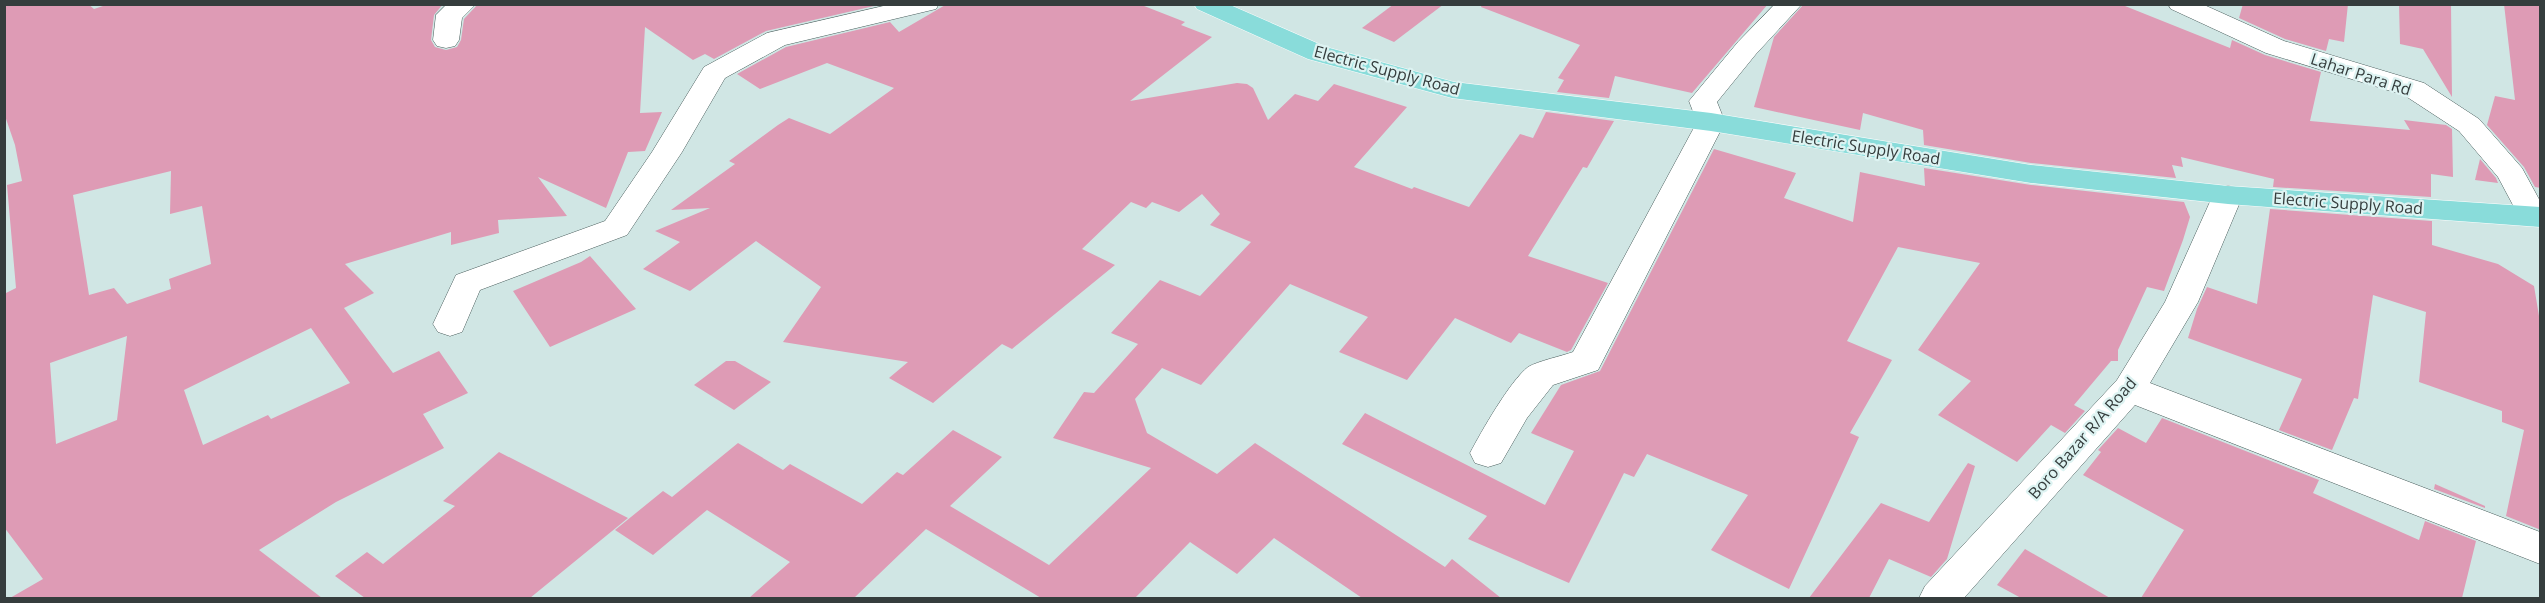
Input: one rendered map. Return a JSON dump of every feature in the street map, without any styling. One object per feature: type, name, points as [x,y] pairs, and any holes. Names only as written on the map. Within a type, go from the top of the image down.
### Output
[{"type":"main road","name":"Electric Supply Road","points":[[1206,4],[1317,53],[1452,90],[1710,122],[2031,174],[2228,195],[2537,216]]},
{"type":"street","points":[[446,40],[449,15],[464,4]]},
{"type":"street","points":[[450,324],[467,283],[616,228],[667,152],[714,73],[776,39],[927,4]]},
{"type":"street","points":[[1488,453],[1514,409],[1541,376],[1586,362],[1710,122],[1703,101],[1747,48],[1790,4]]},
{"type":"street","name":"Lahar Para Rd","points":[[2180,4],[2220,13],[2275,47],[2346,66],[2414,90],[2469,125],[2511,174],[2537,216]]},
{"type":"street","name":"Boro Bazar R/A Road","points":[[1940,598],[2129,389],[2181,302],[2228,195]]},
{"type":"street","points":[[2129,389],[2541,548]]},
{"type":"building","points":[[4,4],[88,4],[94,9],[109,4],[443,4],[434,15],[431,40],[435,47],[446,50],[457,47],[461,40],[464,19],[478,4],[874,6],[766,31],[714,59],[705,54],[693,60],[645,27],[640,113],[662,112],[645,151],[628,152],[606,208],[538,177],[567,216],[498,220],[499,233],[451,245],[451,232],[345,264],[374,293],[344,308],[393,373],[439,351],[468,393],[423,414],[444,448],[336,502],[259,550],[322,598],[10,598],[43,579],[4,527],[4,294],[16,288],[7,185],[22,181],[15,145],[4,113]],"holes":[[[171,171],[170,214],[202,206],[211,264],[169,279],[171,289],[127,304],[114,288],[89,295],[73,195]],[[311,328],[350,383],[271,419],[268,415],[203,445],[184,390]],[[127,336],[117,420],[56,444],[50,363]]]},
{"type":"building","points":[[947,4],[1139,4],[1185,22],[1181,25],[1212,37],[1130,101],[1237,83],[1247,84],[1253,88],[1268,120],[1295,94],[1318,101],[1334,84],[1407,107],[1354,167],[1469,207],[1520,134],[1533,138],[1546,112],[1614,121],[1587,168],[1583,167],[1528,256],[1608,283],[1571,350],[1567,352],[1519,333],[1511,343],[1455,318],[1407,380],[1339,352],[1368,317],[1290,284],[1201,385],[1162,368],[1135,399],[1147,433],[1217,474],[1255,443],[1445,567],[1452,559],[1501,598],[1362,598],[1274,538],[1237,574],[1190,542],[1135,598],[1041,598],[926,529],[854,598],[749,598],[790,562],[707,510],[653,555],[615,530],[663,491],[672,497],[738,443],[783,470],[790,464],[862,504],[897,472],[903,475],[953,430],[1002,457],[950,506],[1049,565],[1151,468],[1053,438],[1084,392],[1094,393],[1138,344],[1111,333],[1160,280],[1200,296],[1251,242],[1210,225],[1220,214],[1202,194],[1179,212],[1152,202],[1146,208],[1131,202],[1082,249],[1115,265],[1012,349],[1002,344],[933,403],[889,378],[908,362],[783,342],[821,287],[756,241],[690,291],[643,269],[680,242],[655,231],[710,208],[671,210],[735,164],[729,161],[778,125],[789,118],[830,134],[894,88],[827,63],[760,89],[737,74],[786,47],[890,22],[899,32]]},
{"type":"building","points":[[1394,4],[1444,4],[1394,42],[1362,28]]},
{"type":"building","points":[[1482,4],[1768,4],[1692,93],[1615,76],[1609,98],[1557,92],[1564,80],[1558,78],[1580,45],[1481,7]]},
{"type":"building","points":[[1804,4],[2120,4],[2230,48],[2232,40],[2265,55],[2321,72],[2310,121],[2410,130],[2404,120],[2446,125],[2452,129],[2453,177],[2431,174],[2431,197],[2273,187],[2274,179],[2181,157],[2183,167],[2172,165],[2176,178],[2031,163],[1924,145],[1923,130],[1863,113],[1860,130],[1754,107],[1774,37]]},
{"type":"building","points":[[2243,4],[2348,4],[2344,42],[2329,39],[2326,51],[2285,39],[2239,18]]},
{"type":"building","points":[[2399,4],[2451,4],[2452,97],[2423,49],[2400,44]]},
{"type":"building","points":[[2504,4],[2541,4],[2541,188],[2535,187],[2524,167],[2487,125],[2495,96],[2515,100]]},
{"type":"building","points":[[1714,149],[1796,173],[1784,198],[1853,222],[1860,172],[1925,186],[1924,168],[2031,185],[2184,202],[2190,217],[2164,291],[2147,287],[2118,350],[2118,361],[2111,361],[2074,405],[2085,411],[2065,433],[2051,425],[2017,462],[1938,415],[1971,381],[1918,350],[1980,263],[1898,247],[1847,341],[1892,360],[1850,433],[1859,437],[1789,589],[1711,550],[1748,495],[1647,454],[1634,477],[1624,473],[1569,583],[1468,539],[1487,516],[1342,444],[1365,413],[1545,505],[1574,451],[1531,433],[1561,385],[1600,371]]},
{"type":"building","points":[[2480,159],[2496,178],[2498,183],[2475,180]]},
{"type":"building","points":[[2270,209],[2432,221],[2432,245],[2498,264],[2534,286],[2541,328],[2541,530],[2506,516],[2524,430],[2502,422],[2502,411],[2419,382],[2426,312],[2373,295],[2358,399],[2354,398],[2332,450],[2279,430],[2302,379],[2188,338],[2207,287],[2257,304]]},
{"type":"building","points":[[590,256],[636,309],[550,347],[513,291]]},
{"type":"building","points":[[726,361],[735,361],[771,382],[734,410],[694,385]]},
{"type":"building","points":[[2162,418],[2319,480],[2313,493],[2419,540],[2425,521],[2476,541],[2462,598],[2141,598],[2184,530],[2083,475],[2101,452],[2098,450],[2118,428],[2146,443]]},
{"type":"building","points":[[499,452],[628,518],[530,598],[365,598],[335,576],[367,552],[383,564],[455,506],[443,501]]},
{"type":"building","points":[[1968,463],[1975,466],[1947,559],[1931,577],[1889,559],[1869,598],[1809,598],[1881,503],[1929,522]]},
{"type":"building","points":[[2435,484],[2485,506],[2485,508],[2434,489]]},
{"type":"building","points":[[2025,549],[2110,598],[2021,598],[1997,585]]}]
